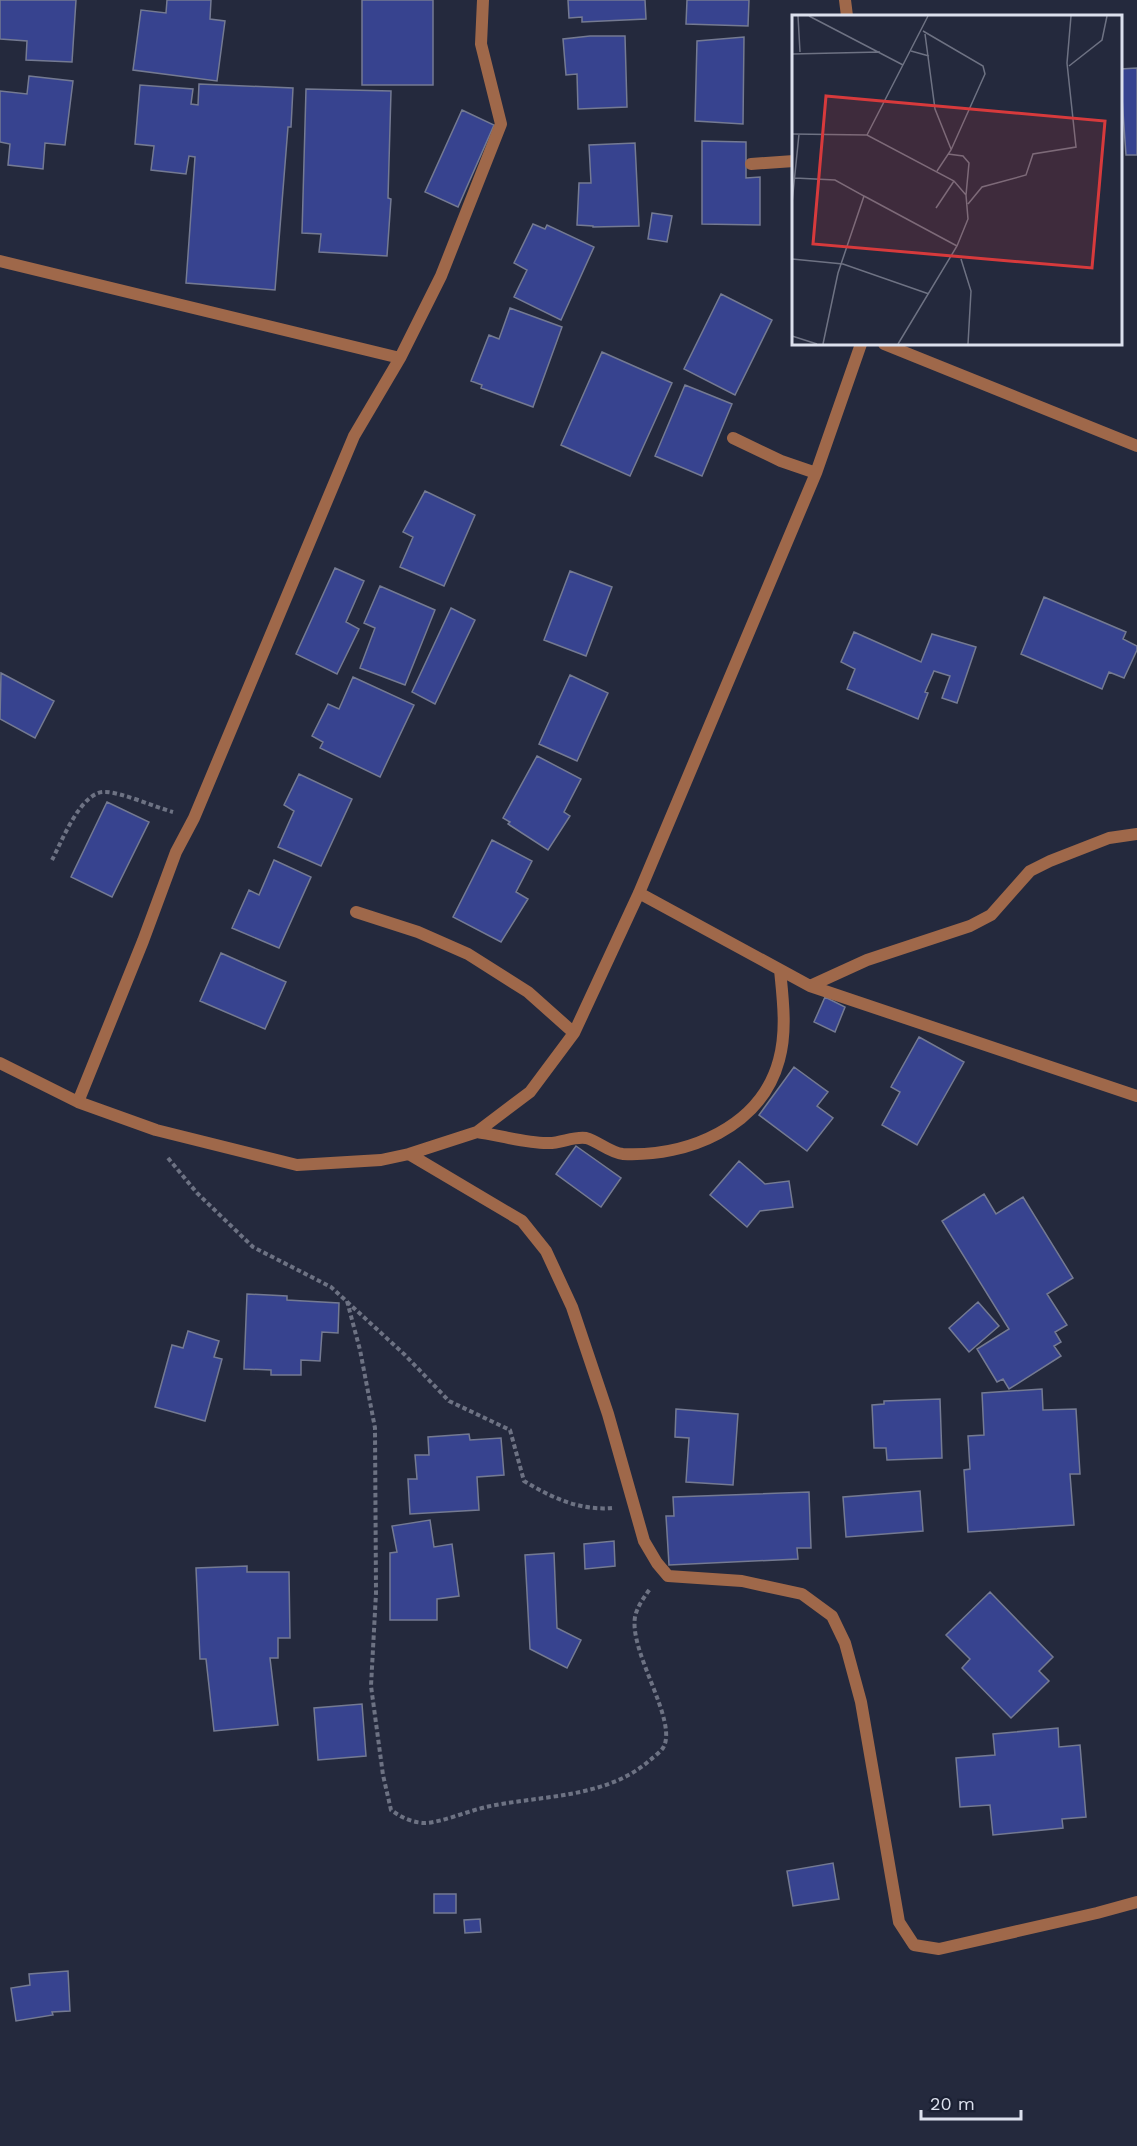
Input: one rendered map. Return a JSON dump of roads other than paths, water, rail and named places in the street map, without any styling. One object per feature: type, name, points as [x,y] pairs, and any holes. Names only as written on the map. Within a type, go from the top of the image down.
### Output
[{"type":"street","points":[[78,1102],[176,852],[194,818],[354,436],[400,358],[441,276],[501,124],[481,44],[483,0]]},
{"type":"street","points":[[845,0],[847,15]]},
{"type":"street","points":[[751,164],[792,161]]},
{"type":"street","points":[[0,261],[400,358]]},
{"type":"street","points":[[0,1064],[78,1102],[156,1130],[297,1165],[381,1160],[409,1154],[477,1132],[530,1092],[574,1033],[639,893],[816,473],[861,345]]},
{"type":"street","points":[[886,345],[1137,446]]},
{"type":"street","points":[[733,438],[781,461],[816,473]]},
{"type":"street","points":[[810,986],[867,960],[970,926],[991,915],[1030,872],[1050,861],[1109,838],[1137,834]]},
{"type":"street","points":[[639,893],[810,986],[1137,1096]]},
{"type":"street","points":[[356,912],[418,932],[468,954],[528,992],[574,1033]]},
{"type":"street","points":[[477,1132],[548,1143],[585,1138],[621,1154],[657,1152],[690,1145],[719,1134],[747,1113],[771,1085],[780,1058],[785,1019],[780,970]]},
{"type":"street","points":[[409,1154],[522,1221],[546,1251],[572,1307],[583,1339],[608,1414],[644,1541],[668,1576],[742,1581],[802,1594],[832,1616],[846,1643],[861,1702],[899,1922],[914,1945],[939,1949],[1137,1902]]}]
